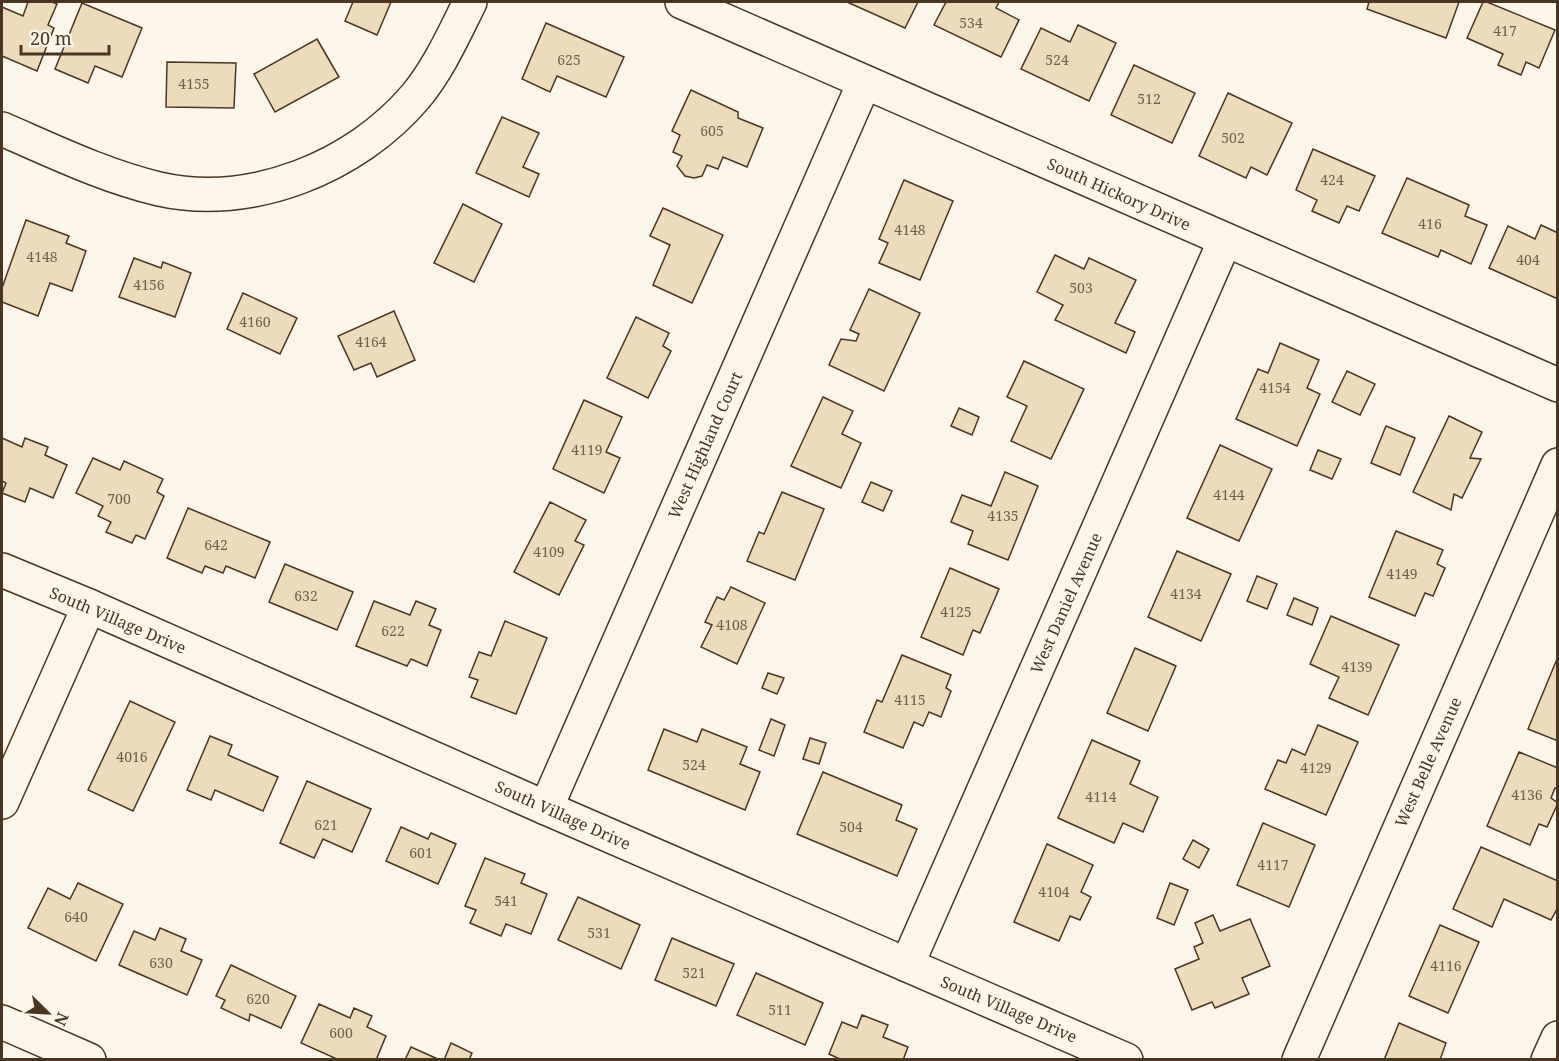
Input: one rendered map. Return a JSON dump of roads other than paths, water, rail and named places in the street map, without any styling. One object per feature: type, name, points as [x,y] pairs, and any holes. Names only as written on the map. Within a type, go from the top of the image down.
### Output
[{"type":"street","points":[[2,129],[121,179],[161,189],[209,193],[250,190],[314,178],[399,115],[417,95],[437,67],[470,2]]},
{"type":"street","name":"South Hickory Drive","points":[[682,2],[1557,385]]},
{"type":"street","name":"West Highland Court","points":[[546,808],[864,83]]},
{"type":"street","name":"West Daniel Avenue","points":[[907,965],[1225,240]]},
{"type":"street","name":"West Belle Avenue","points":[[1299,1059],[1557,465]]},
{"type":"street","name":"South Village Drive","points":[[2,570],[1126,1059]]},
{"type":"street","points":[[2,801],[89,606]]},
{"type":"street","points":[[2,1022],[89,1059]]},
{"type":"street","points":[[1548,1059],[1557,1038]]}]
